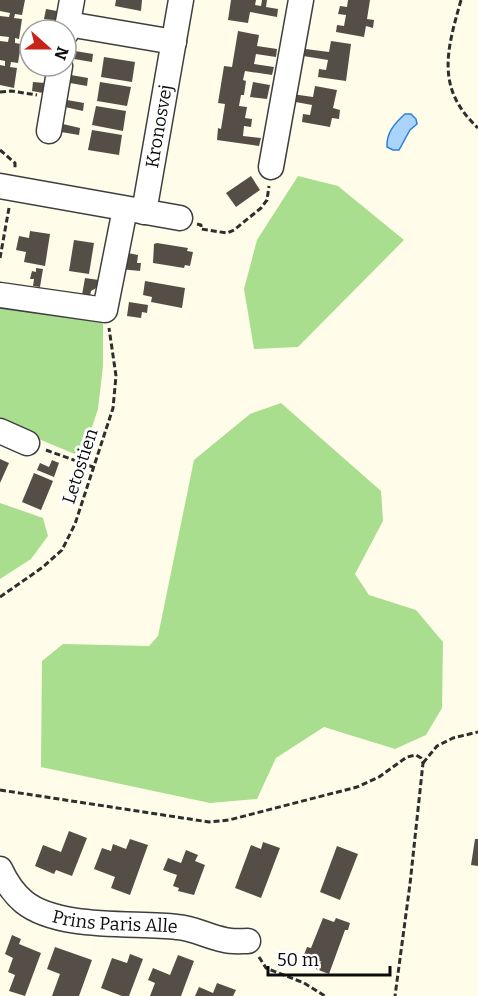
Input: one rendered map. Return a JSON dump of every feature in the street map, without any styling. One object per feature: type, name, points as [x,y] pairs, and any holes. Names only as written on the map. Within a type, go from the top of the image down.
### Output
[{"type":"street","points":[[69,18],[72,0]]},
{"type":"street","name":"Kronosvej","points":[[105,310],[134,210],[174,42],[181,0]]},
{"type":"street","points":[[271,167],[300,0]]},
{"type":"street","points":[[78,29],[174,42]]},
{"type":"street","points":[[49,131],[58,78]]},
{"type":"street","points":[[6,188],[180,218]]},
{"type":"street","points":[[0,295],[105,310]]},
{"type":"street","points":[[0,431],[27,443]]},
{"type":"street","name":"Prins Paris Alle","points":[[0,869],[13,892],[26,904],[42,912],[88,921],[177,927],[199,931],[225,940],[248,941]]},
{"type":"path","points":[[462,0],[451,34],[447,63],[448,79],[452,93],[466,117],[478,128]]},
{"type":"path","points":[[0,92],[11,91],[55,99]]},
{"type":"path","points":[[210,230],[227,233],[261,208],[267,200],[271,167]]},
{"type":"path","points":[[0,258],[6,188]]},
{"type":"path","name":"Letostien","points":[[0,597],[43,567],[62,550],[75,524],[113,408],[116,376],[105,310]]},
{"type":"path","points":[[27,443],[93,468]]},
{"type":"path","points":[[423,763],[437,746],[478,732]]},
{"type":"path","points":[[0,790],[209,822],[229,820],[357,787],[416,755],[423,763],[395,996]]},
{"type":"path","points":[[248,941],[266,968],[304,983],[325,996]]},
{"type":"green space","points":[[298,176],[338,186],[404,240],[298,347],[254,349],[244,289],[257,240]]},
{"type":"green space","points":[[0,301],[103,320],[103,366],[98,409],[82,457],[0,423]]},
{"type":"green space","points":[[281,403],[381,491],[383,521],[355,574],[369,595],[416,610],[443,642],[442,708],[426,735],[395,749],[324,727],[276,758],[257,799],[210,803],[41,767],[42,661],[63,644],[149,646],[158,636],[194,460],[250,414]]},
{"type":"green space","points":[[0,503],[43,518],[48,536],[31,559],[0,579]]},
{"type":"water","points":[[405,114],[411,114],[417,124],[410,130],[399,150],[393,150],[387,147],[388,137]]},
{"type":"building","points":[[0,0],[25,0],[22,15],[15,14],[14,18],[18,18],[18,39],[15,38],[15,43],[18,44],[18,63],[11,62],[10,67],[17,68],[14,88],[0,85],[0,65],[5,66],[5,61],[0,60],[0,41],[8,42],[9,37],[0,36],[0,16],[9,17],[10,13],[0,11]]},
{"type":"building","points":[[116,0],[142,0],[141,11],[115,6]]},
{"type":"building","points":[[231,0],[256,0],[255,5],[261,6],[262,0],[267,0],[266,7],[278,9],[277,17],[250,12],[248,23],[228,20]]},
{"type":"building","points":[[348,0],[370,0],[367,19],[374,20],[373,28],[366,26],[364,37],[336,32],[337,25],[344,26],[346,15],[338,14],[340,6],[347,7]]},
{"type":"building","points":[[46,9],[57,11],[56,18],[44,18]]},
{"type":"building","points":[[238,31],[259,35],[257,46],[277,49],[276,57],[256,54],[254,64],[274,67],[272,75],[245,71],[243,80],[246,81],[244,95],[241,95],[239,106],[247,107],[245,118],[252,119],[251,127],[244,126],[243,136],[261,138],[259,146],[217,140],[225,104],[218,103],[224,66],[232,67]]},
{"type":"building","points":[[331,41],[351,44],[346,81],[318,77],[319,69],[326,70],[328,60],[297,55],[298,48],[329,52]]},
{"type":"building","points":[[78,52],[93,54],[92,62],[78,60]]},
{"type":"building","points":[[104,57],[135,62],[132,82],[101,77]]},
{"type":"building","points":[[71,78],[88,78],[87,86],[70,83]]},
{"type":"building","points":[[33,82],[45,83],[43,93],[32,91]]},
{"type":"building","points":[[100,82],[131,87],[127,106],[97,101]]},
{"type":"building","points":[[253,82],[270,85],[267,99],[250,97]]},
{"type":"building","points":[[315,86],[337,90],[333,108],[340,110],[339,119],[332,118],[330,127],[302,122],[303,114],[310,115],[312,105],[290,101],[292,94],[313,97]]},
{"type":"building","points":[[67,100],[84,103],[83,111],[65,107]]},
{"type":"building","points":[[96,106],[126,111],[123,131],[92,125]]},
{"type":"building","points":[[63,124],[80,128],[79,135],[61,132]]},
{"type":"building","points":[[92,130],[122,135],[119,155],[88,150]]},
{"type":"building","points":[[251,176],[260,190],[236,207],[226,193]]},
{"type":"building","points":[[30,231],[50,234],[45,266],[24,262],[26,252],[16,250],[19,236],[29,238]]},
{"type":"building","points":[[74,240],[94,243],[89,274],[69,271]]},
{"type":"building","points":[[154,244],[188,248],[187,251],[193,252],[190,266],[185,265],[184,268],[153,263]]},
{"type":"building","points":[[123,252],[138,255],[137,263],[141,263],[140,271],[120,269]]},
{"type":"building","points":[[36,268],[43,269],[40,287],[33,286],[34,279],[30,279],[32,271],[36,272]]},
{"type":"building","points":[[85,278],[99,280],[98,287],[91,291],[90,296],[82,295]]},
{"type":"building","points":[[145,281],[185,288],[182,308],[151,302],[152,297],[143,295]]},
{"type":"building","points":[[129,302],[148,305],[147,313],[142,312],[141,318],[127,316]]},
{"type":"building","points":[[0,459],[9,463],[0,483]]},
{"type":"building","points":[[52,460],[59,463],[54,477],[37,470],[40,463],[49,467]]},
{"type":"building","points":[[34,473],[53,481],[41,510],[22,502]]},
{"type":"building","points":[[69,831],[87,838],[72,876],[56,870],[54,874],[35,866],[43,845],[61,852]]},
{"type":"building","points":[[130,839],[148,845],[130,895],[111,888],[115,877],[94,869],[102,848],[111,851],[113,844],[126,849]]},
{"type":"building","points":[[475,839],[478,839],[478,866],[471,865]]},
{"type":"building","points":[[263,842],[280,848],[261,898],[235,888],[251,845],[261,849]]},
{"type":"building","points":[[337,846],[358,854],[340,900],[320,892]]},
{"type":"building","points":[[186,850],[198,855],[195,861],[205,865],[194,895],[178,891],[179,888],[173,886],[177,875],[163,870],[168,858],[181,863]]},
{"type":"building","points":[[323,918],[334,922],[336,918],[350,923],[348,930],[345,930],[329,974],[305,965],[306,962],[302,960],[307,947],[311,948]]},
{"type":"building","points":[[12,935],[21,939],[19,944],[41,953],[25,996],[9,991],[15,975],[8,972],[13,958],[5,954]]},
{"type":"building","points":[[55,947],[92,960],[79,996],[52,996],[60,974],[47,969]]},
{"type":"building","points":[[130,954],[143,959],[129,996],[122,996],[101,988],[112,958],[127,963]]},
{"type":"building","points":[[178,955],[194,961],[181,996],[150,996],[155,983],[148,980],[153,968],[170,975]]},
{"type":"building","points":[[217,983],[236,990],[233,996],[195,996],[199,987],[213,993]]}]
